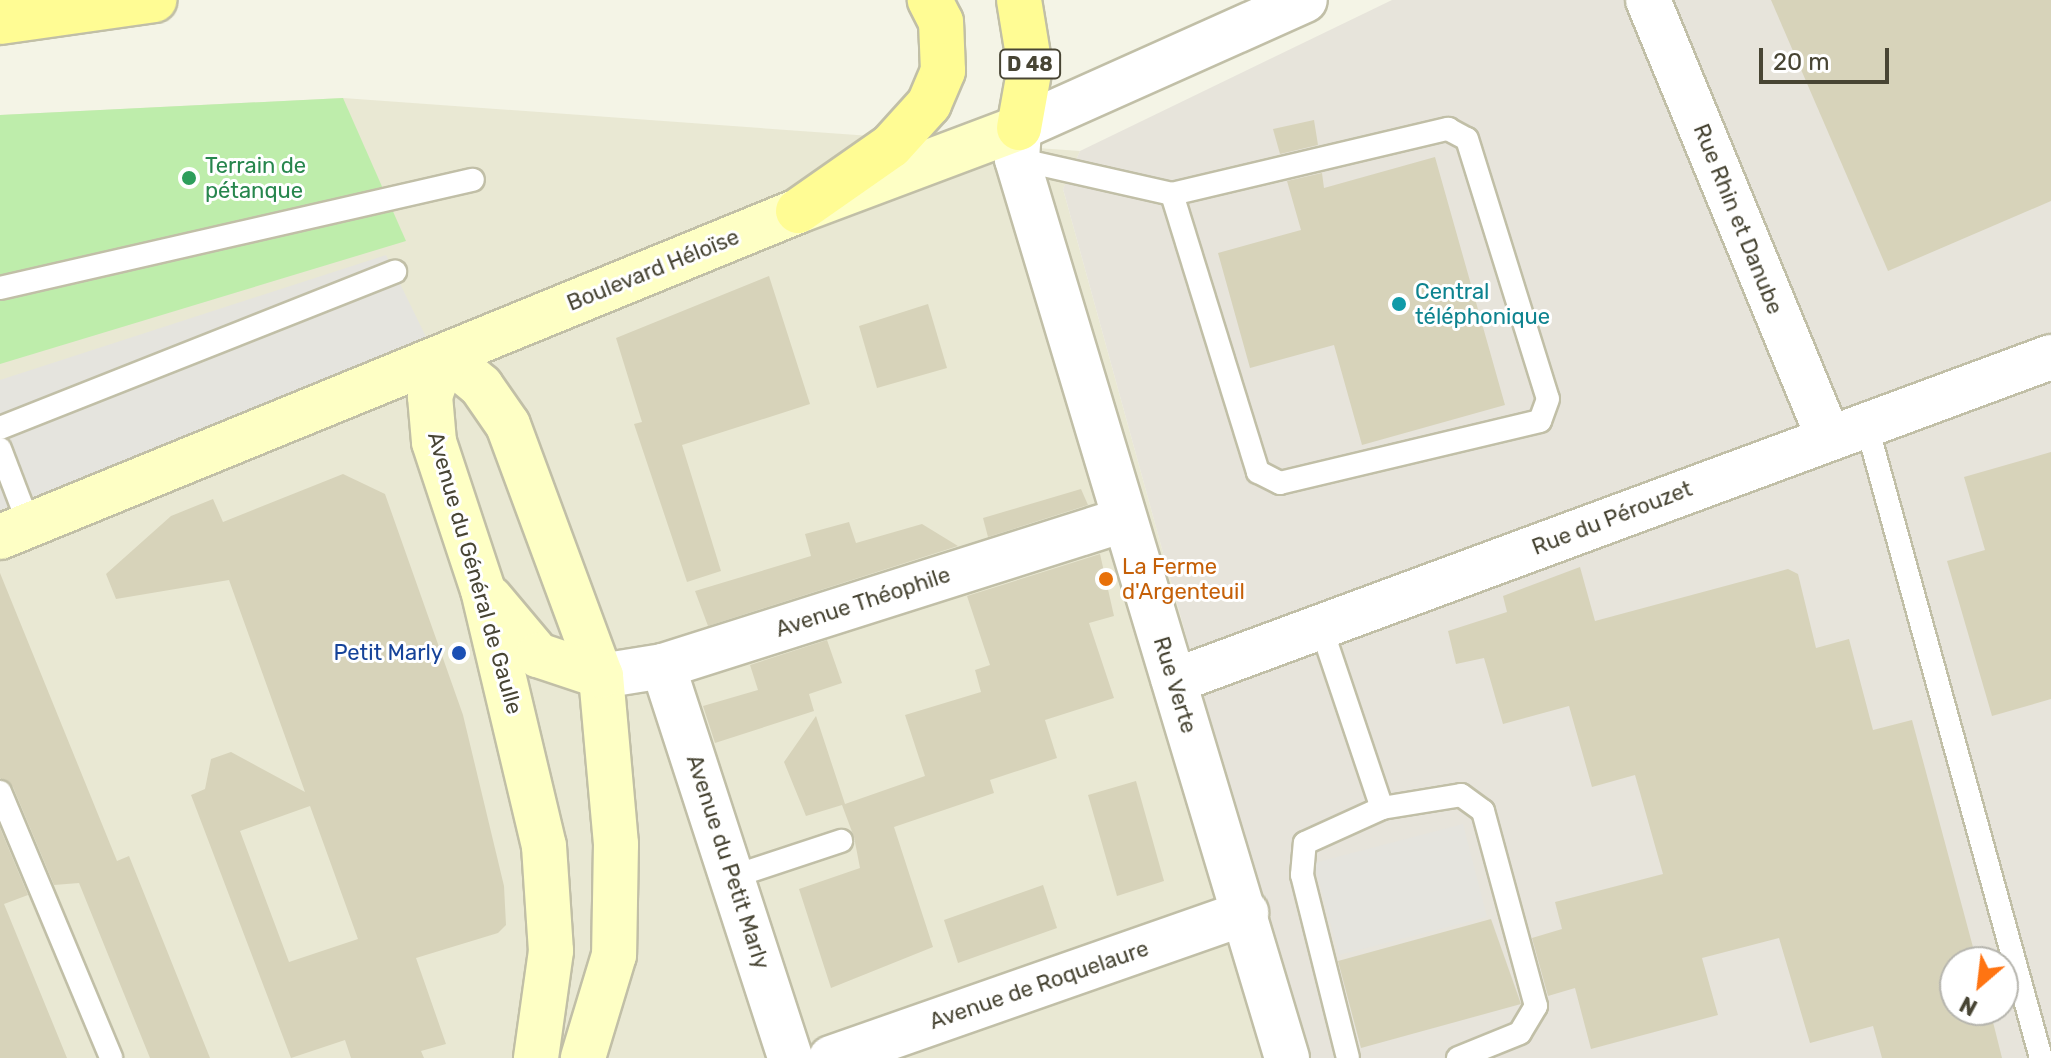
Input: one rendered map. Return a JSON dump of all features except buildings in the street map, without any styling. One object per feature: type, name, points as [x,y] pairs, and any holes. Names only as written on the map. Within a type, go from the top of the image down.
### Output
[{"type":"main road","points":[[0,22],[154,0]]},
{"type":"main road","points":[[798,211],[891,146],[929,104],[943,71],[941,22],[930,0]]},
{"type":"main road","name":"D 48","points":[[1018,144],[1030,67],[1019,0]]},
{"type":"main road","name":"Boulevard Héloïse","points":[[14,531],[798,211],[1018,144]]},
{"type":"main road","points":[[445,356],[481,386],[508,425],[601,676],[616,844],[614,955],[583,1058]]},
{"type":"main road","name":"Avenue du Général de Gaulle","points":[[445,356],[430,396],[434,442],[483,590],[544,846],[551,951],[536,1058]]},
{"type":"main road","points":[[483,590],[538,655],[601,676]]},
{"type":"street","name":"Boulevard Héloïse","points":[[1018,144],[1305,0]]},
{"type":"street","name":"Rue Rhin et Danube","points":[[1648,0],[1847,430]]},
{"type":"street","name":"Rue Verte","points":[[1018,144],[1124,520],[1246,913],[1287,1058]]},
{"type":"street","name":"Rue du Pérouzet","points":[[1174,681],[2051,357]]},
{"type":"street","name":"Avenue Théophile","points":[[601,676],[663,666],[1124,520]]},
{"type":"street","name":"Avenue du Petit Marly","points":[[663,666],[790,1058]]},
{"type":"street","name":"Avenue de Roquelaure","points":[[831,1058],[1246,913]]},
{"type":"lane","points":[[1018,144],[1172,194],[1448,129],[1467,139],[1548,399],[1540,421],[1280,483],[1258,472],[1172,194]]},
{"type":"lane","points":[[0,288],[473,180]]},
{"type":"lane","points":[[0,428],[395,272]]},
{"type":"lane","points":[[1847,430],[2041,1058]]},
{"type":"lane","points":[[0,449],[14,531]]},
{"type":"lane","points":[[1321,627],[1382,808]]},
{"type":"lane","points":[[0,792],[111,1058]]},
{"type":"lane","points":[[1348,1058],[1301,859],[1315,833],[1382,808],[1461,795],[1483,811],[1536,1006],[1520,1033],[1458,1058]]},
{"type":"lane","points":[[732,877],[841,841]]},
{"type":"shaded area","points":[[1392,0],[2051,0],[2051,1058],[1302,1058],[1063,189],[1080,151]]},
{"type":"shaded area","points":[[343,98],[1080,151],[1063,189],[1302,1058],[0,1058],[0,115]]},
{"type":"shaded area","points":[[386,255],[430,345],[0,510],[0,380]]},
{"type":"shaded area","points":[[1463,824],[1487,917],[1339,955],[1314,863]]},
{"type":"green space","name":"Terrain de pétanque","points":[[343,98],[406,241],[0,364],[0,115]]},
{"type":"place","name":"Terrain de pétanque","points":[[189,178]]},
{"type":"place","name":"Central téléphonique","points":[[1399,304]]},
{"type":"place","name":"La Ferme d'Argenteuil","points":[[1106,579]]},
{"type":"place","name":"Petit Marly","points":[[459,653]]}]
